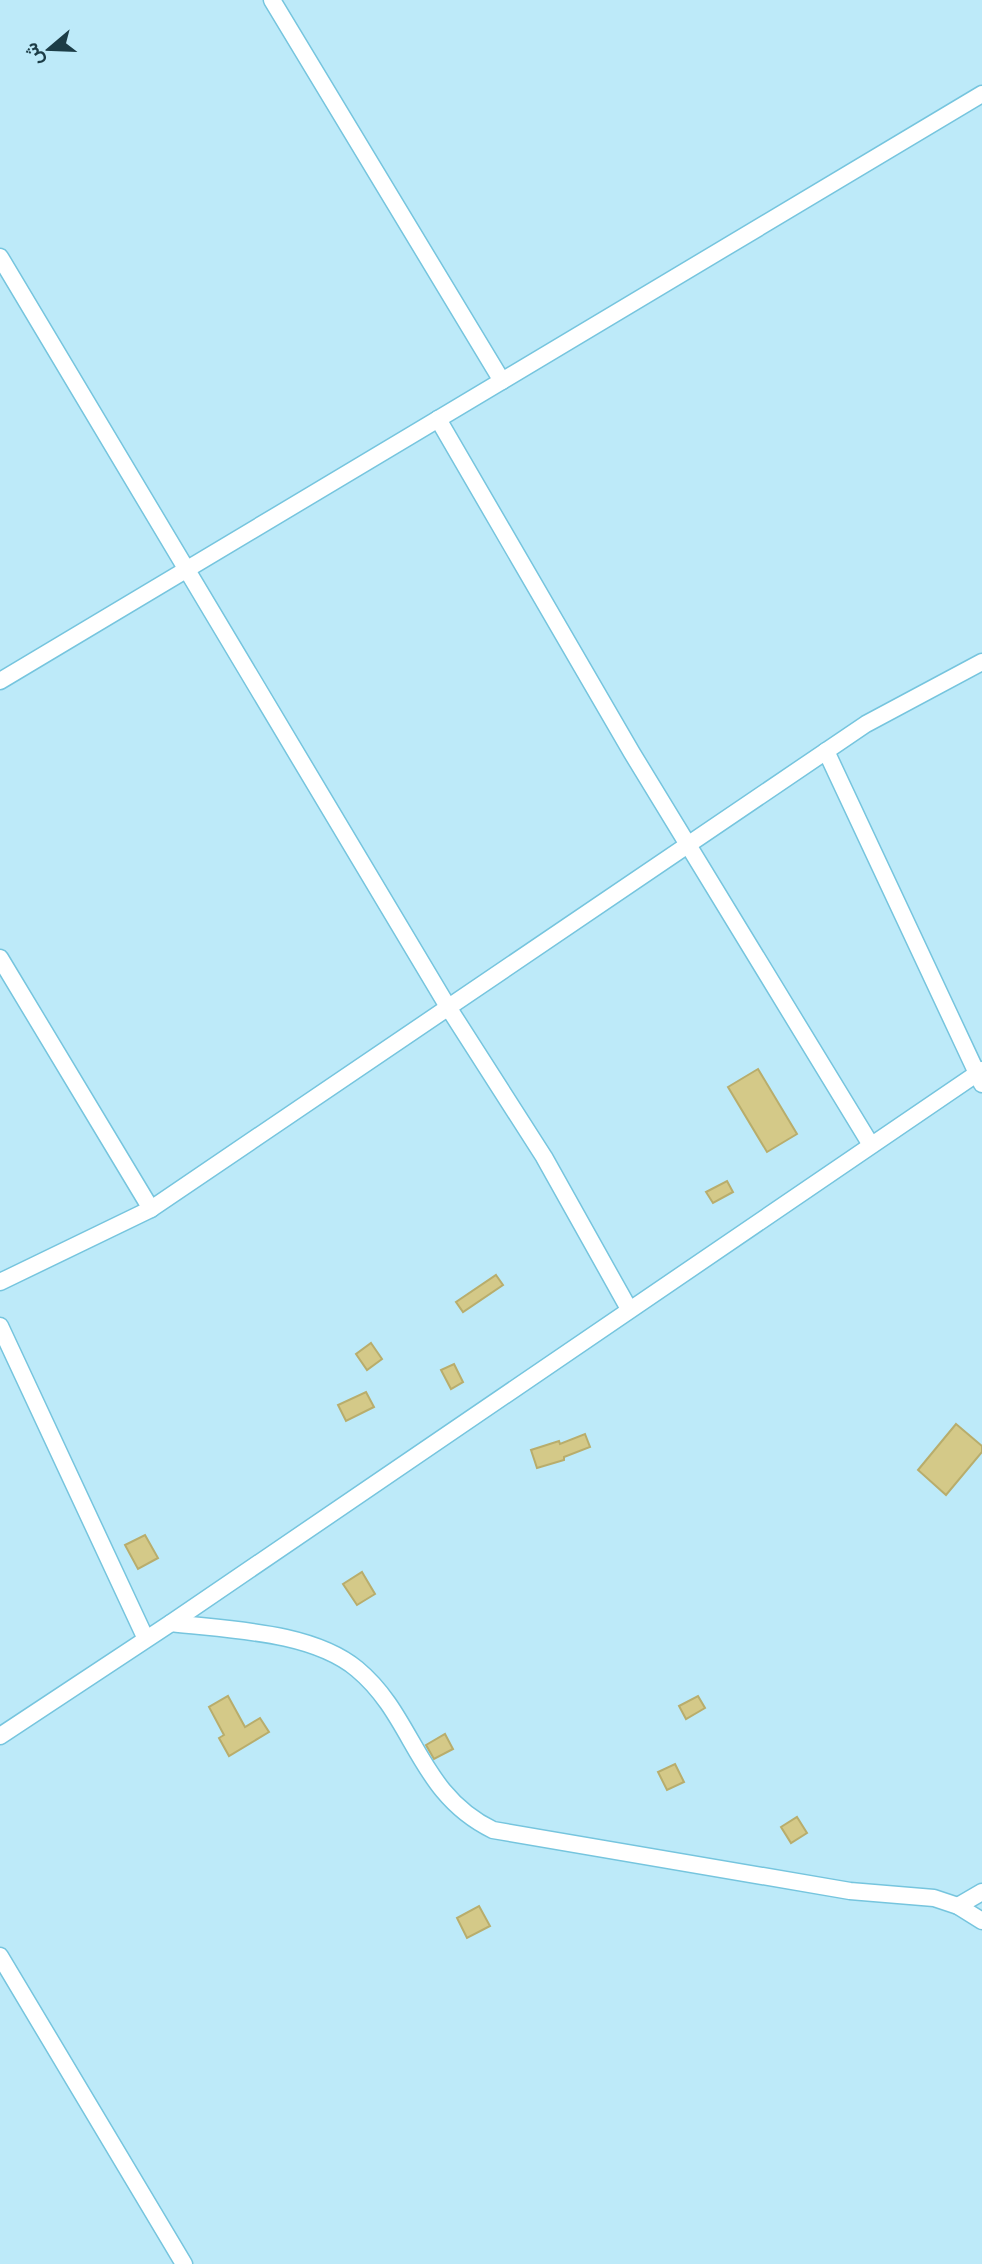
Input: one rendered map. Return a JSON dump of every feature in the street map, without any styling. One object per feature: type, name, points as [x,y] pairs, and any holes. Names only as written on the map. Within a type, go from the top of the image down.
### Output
[{"type":"street","points":[[272,0],[502,381]]},
{"type":"street","points":[[0,681],[982,93]]},
{"type":"street","points":[[0,257],[448,1007],[544,1157],[629,1309]]},
{"type":"street","points":[[438,419],[688,845],[871,1145]]},
{"type":"street","points":[[0,1282],[151,1209],[866,724],[982,662]]},
{"type":"street","points":[[0,1736],[145,1637],[171,1623],[871,1145],[980,1076],[826,751]]},
{"type":"street","points":[[0,958],[151,1209]]},
{"type":"street","points":[[0,1326],[145,1637]]},
{"type":"street","points":[[171,1623],[262,1634],[317,1646],[356,1668],[389,1703],[440,1788],[469,1818],[493,1830],[850,1891],[934,1898],[958,1906],[982,1921]]},
{"type":"street","points":[[958,1906],[982,1892]]},
{"type":"street","points":[[0,1956],[184,2264]]},
{"type":"building","points":[[758,1069],[797,1134],[767,1152],[728,1087]]},
{"type":"building","points":[[727,1181],[733,1192],[713,1203],[706,1192]]},
{"type":"building","points":[[496,1275],[503,1285],[463,1312],[456,1302]]},
{"type":"building","points":[[371,1343],[382,1359],[367,1370],[356,1354]]},
{"type":"building","points":[[454,1364],[463,1382],[451,1389],[441,1370]]},
{"type":"building","points":[[366,1392],[374,1407],[346,1421],[338,1405]]},
{"type":"building","points":[[956,1424],[982,1446],[982,1452],[946,1495],[918,1470]]},
{"type":"building","points":[[585,1434],[590,1447],[564,1457],[564,1460],[537,1468],[531,1450],[559,1441],[560,1444]]},
{"type":"building","points":[[145,1535],[158,1558],[138,1569],[125,1545]]},
{"type":"building","points":[[362,1572],[375,1594],[357,1605],[343,1584]]},
{"type":"building","points":[[228,1696],[245,1727],[260,1718],[269,1732],[229,1756],[219,1738],[224,1735],[209,1707]]},
{"type":"building","points":[[698,1696],[705,1708],[686,1719],[679,1706]]},
{"type":"building","points":[[445,1734],[453,1749],[434,1759],[426,1745]]},
{"type":"building","points":[[675,1764],[684,1782],[667,1790],[658,1772]]},
{"type":"building","points":[[797,1817],[807,1833],[791,1843],[781,1827]]},
{"type":"building","points":[[479,1906],[490,1926],[467,1938],[457,1918]]}]
